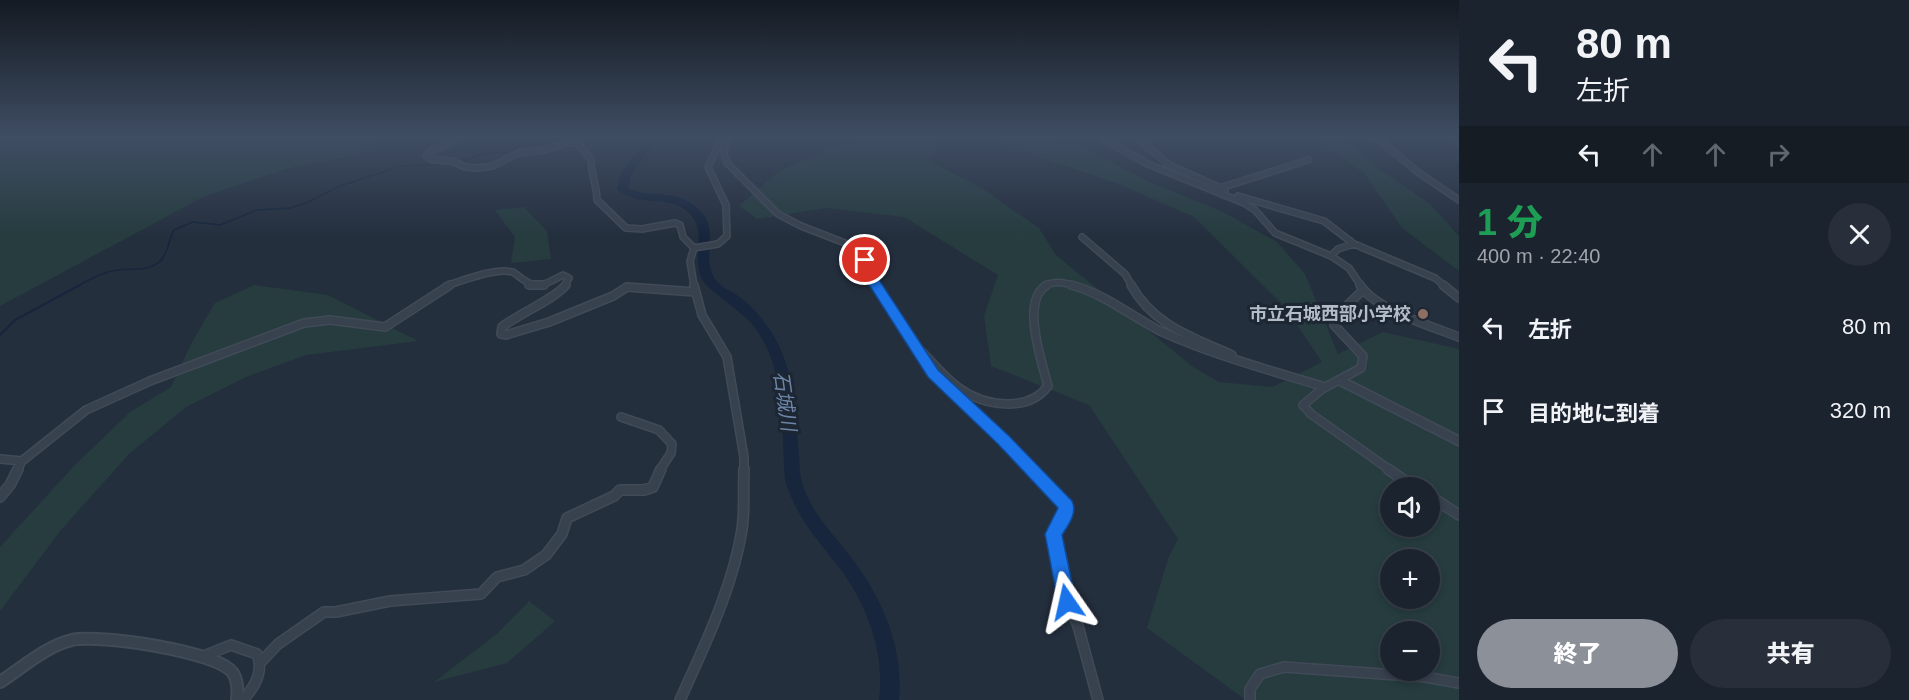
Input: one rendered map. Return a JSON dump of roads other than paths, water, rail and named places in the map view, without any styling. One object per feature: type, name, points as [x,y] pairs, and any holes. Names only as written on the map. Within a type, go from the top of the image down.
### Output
[{"type":"street","points":[[591,171],[597,189],[597,200],[626,228],[642,229],[675,223],[680,225],[683,237],[695,248]]},
{"type":"street","points":[[695,248],[713,245],[727,236],[726,205],[711,171]]},
{"type":"street","points":[[735,171],[777,214],[845,243],[865,260],[873,280],[933,374],[1004,440],[1066,506],[1065,515],[1053,534],[1067,602],[1078,626],[1098,700]]},
{"type":"street","points":[[1164,171],[1244,203],[1255,210],[1275,233],[1331,256],[1349,268],[1363,291],[1387,307],[1459,337]]},
{"type":"street","points":[[1182,171],[1260,204],[1324,221],[1354,244],[1435,278],[1459,298]]},
{"type":"street","points":[[1220,188],[1274,171]]},
{"type":"street","points":[[1416,171],[1457,197]]},
{"type":"street","points":[[1082,237],[1125,273],[1134,290],[1155,316],[1171,328],[1256,366]]},
{"type":"street","points":[[1331,256],[1338,249],[1354,244]]},
{"type":"street","points":[[680,700],[707,641],[738,553],[742,527],[744,457],[733,385],[726,357],[702,315],[695,292],[690,261],[695,248]]},
{"type":"street","points":[[0,497],[10,485],[22,461],[99,401],[304,323],[330,320],[385,327],[444,287],[468,278],[502,272],[512,272],[530,285],[541,286],[563,275],[568,278],[567,284],[559,291],[525,310],[502,327],[501,334],[506,335],[549,322],[613,296],[627,287],[695,292]]},
{"type":"street","points":[[913,344],[960,390],[974,398],[992,402],[1034,402],[1048,386],[1033,332],[1036,297],[1048,284],[1060,282],[1087,290],[1161,332],[1207,352],[1325,387]]},
{"type":"street","points":[[1363,291],[1334,318],[1334,324],[1339,332],[1358,348],[1363,356],[1361,368],[1341,381],[1325,387],[1307,399],[1303,405],[1311,414],[1400,477]]},
{"type":"street","points":[[1341,381],[1459,441]]},
{"type":"street","points":[[243,700],[259,675],[261,662],[278,644],[324,612],[336,612],[390,601],[481,594],[498,576],[523,570],[552,549],[562,539],[567,518],[573,513],[588,509],[620,490],[644,490],[653,487],[657,482],[662,465],[671,453],[672,444],[659,430],[621,417]]},
{"type":"street","points":[[0,459],[22,461]]},
{"type":"street","points":[[1440,503],[1459,515]]},
{"type":"street","points":[[0,682],[70,640],[91,637],[108,638],[201,657],[222,665],[232,672],[238,688],[237,700]]},
{"type":"street","points":[[201,657],[231,645],[257,654],[261,662]]},
{"type":"street","points":[[1250,700],[1250,689],[1260,674],[1284,667],[1425,677],[1459,683]]},
{"type":"waterway","points":[[78,286],[112,271],[153,266],[164,256],[174,230],[193,222],[220,225],[257,210],[290,208],[306,203],[340,186],[387,171]]},
{"type":"waterway","name":"石城川","points":[[628,171],[622,189],[640,196],[676,200],[685,204],[701,219],[705,235],[705,268],[709,280],[748,311],[771,342],[784,379],[793,480],[809,518],[847,565],[874,611],[890,666],[889,700]]},
{"type":"waterway","points":[[0,335],[15,320],[80,285]]},
{"type":"place","name":"市立石城西部小学校","points":[[1423,314]]}]
